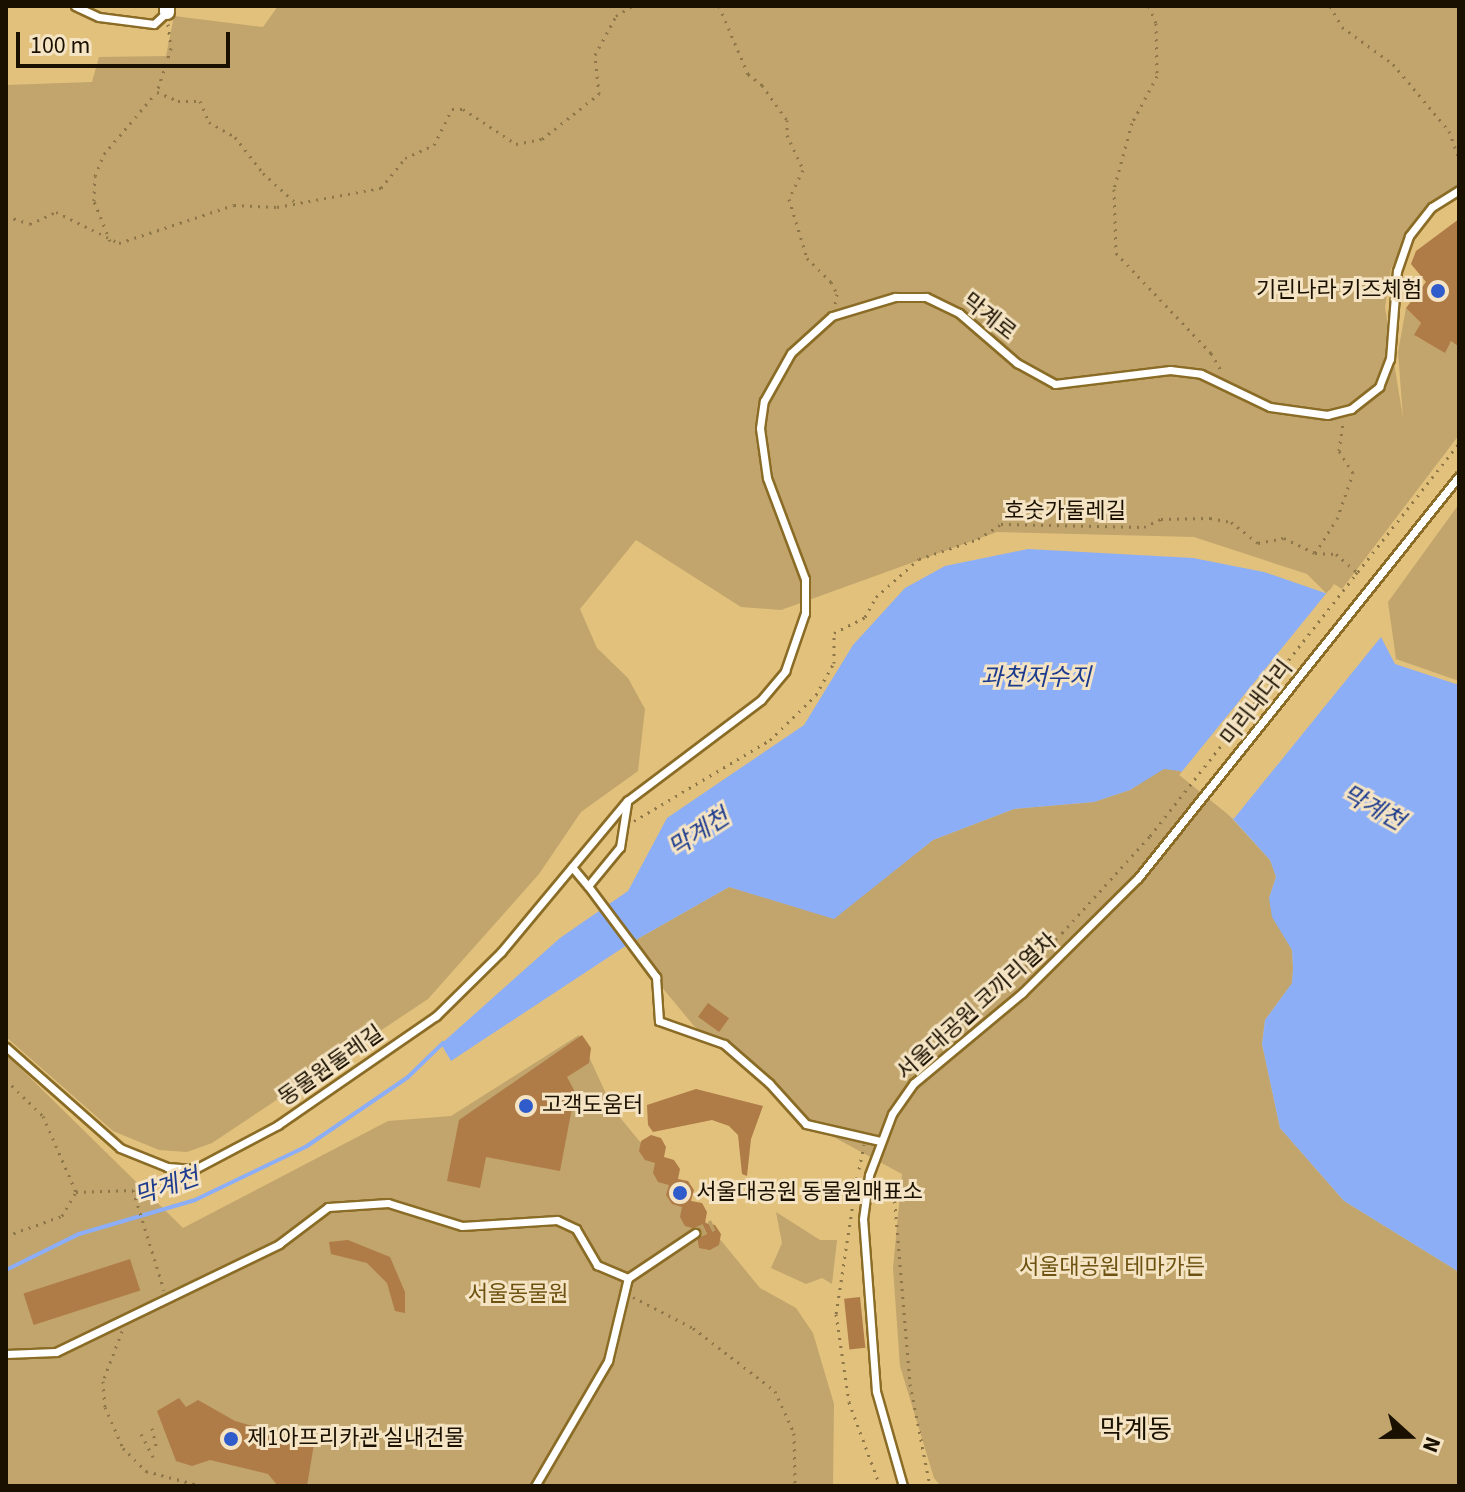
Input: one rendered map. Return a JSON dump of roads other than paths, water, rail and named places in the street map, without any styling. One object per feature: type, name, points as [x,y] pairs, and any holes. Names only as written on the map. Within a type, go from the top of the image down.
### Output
[{"type":"lane","points":[[75,6],[99,17],[154,24],[167,9]]},
{"type":"lane","name":"막계로","points":[[627,801],[761,700],[795,651],[805,613],[805,579],[767,478],[760,428],[764,401],[791,353],[832,316],[895,297],[926,297],[959,313],[1017,363],[1055,384],[1170,370],[1201,374],[1270,407],[1327,415],[1352,408],[1379,387],[1385,375],[1397,271],[1409,236],[1432,207],[1459,190]]},
{"type":"lane","name":"미리내다리","points":[[1184,825],[1459,476]]},
{"type":"lane","points":[[588,886],[620,847],[627,801]]},
{"type":"lane","name":"동물원둘레길","points":[[6,1047],[120,1148],[167,1167],[195,1169],[278,1125],[436,1016],[501,952],[627,801]]},
{"type":"lane","name":"서울대공원 코끼리열차","points":[[903,1486],[886,1435],[871,1358],[863,1219],[880,1141],[914,1083],[1044,972],[1184,825]]},
{"type":"lane","points":[[572,867],[633,951],[656,977],[659,1021],[724,1044],[769,1083],[806,1124],[880,1141]]},
{"type":"lane","points":[[6,1354],[56,1352],[279,1244],[328,1207],[388,1203],[462,1226],[557,1220],[576,1229],[597,1265],[628,1278]]},
{"type":"lane","points":[[535,1486],[608,1361],[622,1317],[622,1292],[628,1278],[695,1233]]},
{"type":"water","name":"과천저수지","points":[[1028,549],[1193,558],[1264,572],[1331,595],[1381,637],[1395,664],[1459,685],[1459,1272],[1344,1201],[1280,1128],[1262,1044],[1265,1020],[1292,983],[1292,950],[1272,917],[1269,898],[1276,877],[1270,860],[1203,786],[1180,771],[1164,769],[1130,790],[1094,802],[1014,809],[933,840],[834,919],[729,887],[627,945],[451,1061],[441,1044],[560,938],[628,891],[667,818],[804,725],[853,645],[905,588],[945,566]]},
{"type":"waterway","name":"막계천","points":[[6,1270],[79,1234],[195,1200],[307,1146],[408,1077],[443,1043]]},
{"type":"tunnel","points":[[695,1233],[713,1225]]},
{"type":"place","name":"기린나라 키즈체험","points":[[1438,291]]},
{"type":"place","name":"고객도움터","points":[[526,1106]]},
{"type":"place","name":"서울대공원 동물원매표소","points":[[680,1193]]},
{"type":"place","name":"제1아프리카관 실내건물","points":[[231,1439]]},
{"type":"district","name":"막계동","points":[[1136,1430]]},
{"type":"park label","name":"서울대공원 테마가든","points":[[1112,1268]]},
{"type":"park label","name":"서울동물원","points":[[518,1295]]}]
